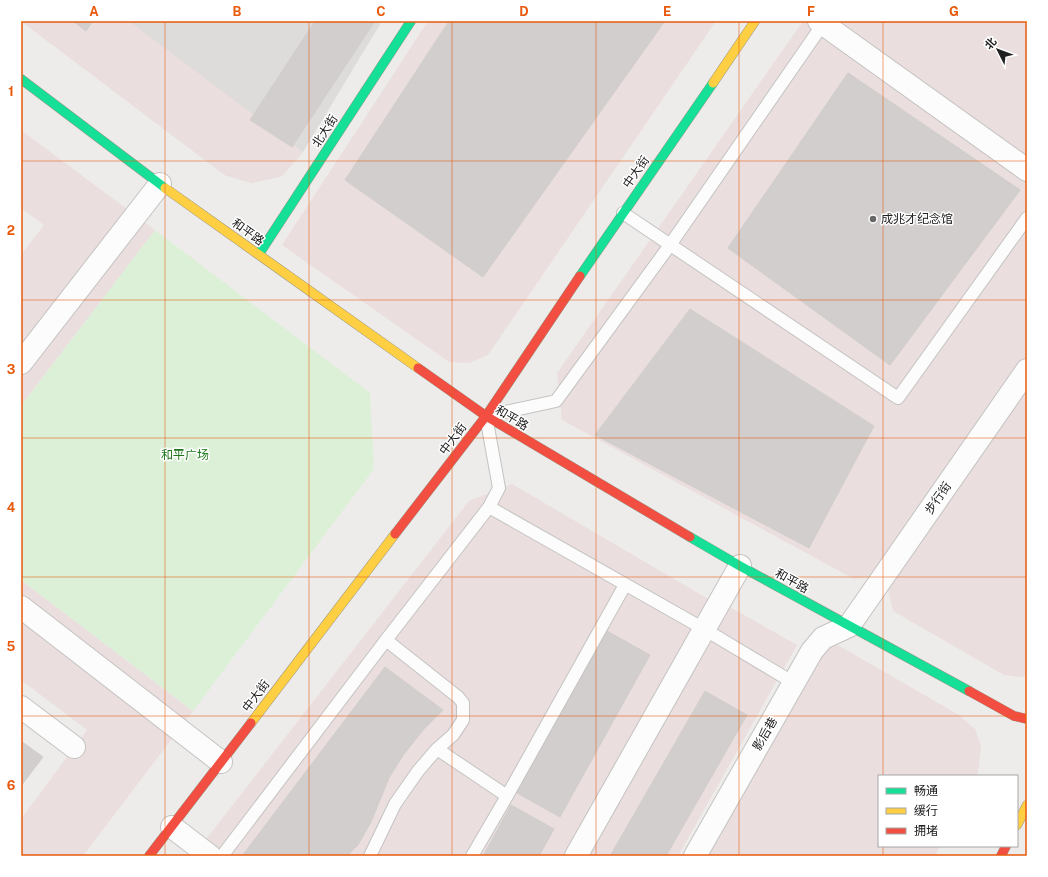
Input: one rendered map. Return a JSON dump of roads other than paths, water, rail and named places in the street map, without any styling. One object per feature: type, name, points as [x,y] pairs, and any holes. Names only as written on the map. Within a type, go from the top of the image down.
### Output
[{"type":"main road","name":"北大街","points":[[259,254],[411,21]]},
{"type":"main road","name":"中大街","points":[[149,856],[486,416],[755,21]]},
{"type":"main road","name":"和平路","points":[[21,79],[160,184],[486,416],[740,566],[1014,716],[1027,719]]},
{"type":"main road","points":[[1018,823],[1027,805]]},
{"type":"main road","points":[[1001,856],[1006,847]]},
{"type":"street","points":[[821,22],[1027,170]]},
{"type":"street","points":[[21,363],[160,184]]},
{"type":"street","name":"步行街","points":[[850,626],[1027,370]]},
{"type":"street","points":[[576,856],[740,566]]},
{"type":"street","points":[[21,607],[221,762]]},
{"type":"street","name":"影后巷","points":[[695,856],[812,651],[823,638],[850,626]]},
{"type":"street","points":[[21,707],[74,748]]},
{"type":"street","points":[[172,827],[210,856]]},
{"type":"lane","points":[[222,856],[489,507],[500,488],[486,416],[556,402],[670,245],[821,22]]},
{"type":"lane","points":[[623,213],[898,398],[1027,218]]},
{"type":"lane","points":[[489,507],[704,629],[794,683]]},
{"type":"lane","points":[[472,856],[508,796],[625,585]]},
{"type":"lane","points":[[370,856],[395,804],[418,771],[437,749],[453,735],[463,720],[463,703],[458,696],[386,640]]},
{"type":"lane","points":[[437,749],[508,796]]},
{"type":"place","name":"成兆才纪念馆","points":[[873,219]]},
{"type":"park label","name":"和平广场","points":[[185,455]]}]
